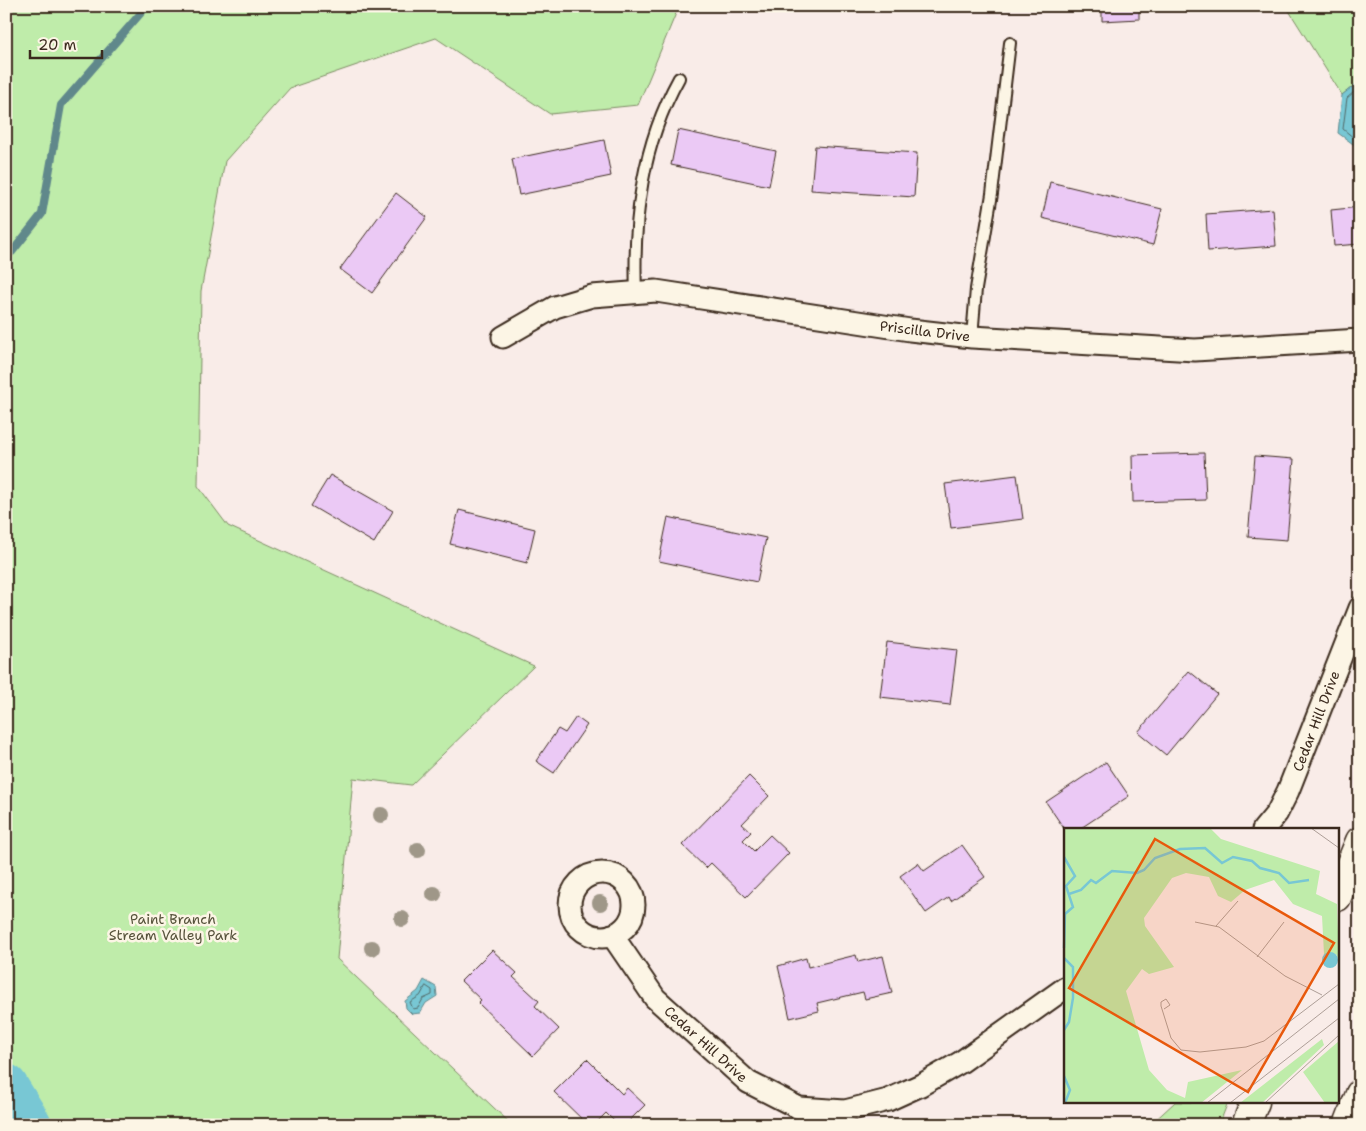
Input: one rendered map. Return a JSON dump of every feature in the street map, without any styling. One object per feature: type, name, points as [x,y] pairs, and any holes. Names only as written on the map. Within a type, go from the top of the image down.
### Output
[{"type":"highway","points":[[1338,895],[1360,841]]},
{"type":"highway","points":[[1348,1125],[1360,1094]]},
{"type":"highway","points":[[1246,1125],[1254,1104]]},
{"type":"street","name":"Priscilla Drive","points":[[503,337],[554,307],[592,296],[656,291],[910,330],[972,337],[1195,350],[1360,340]]},
{"type":"street","name":"Cedar Hill Drive","points":[[1265,828],[1277,813],[1288,792],[1360,608]]},
{"type":"street","name":"Cedar Hill Drive","points":[[612,936],[655,998],[748,1082],[799,1108],[845,1111],[888,1100],[921,1085],[961,1062],[1064,989]]},
{"type":"lane","points":[[972,337],[976,289],[992,194],[1010,43]]},
{"type":"lane","points":[[636,293],[635,253],[637,215],[643,176],[664,106],[679,78]]},
{"type":"green space","name":"Paint Branch Stream Valley Park","points":[[6,6],[679,6],[638,105],[550,114],[436,38],[290,88],[225,161],[201,291],[198,486],[228,526],[534,666],[411,785],[353,778],[337,959],[512,1125],[6,1125]]},
{"type":"green space","points":[[1286,6],[1360,6],[1360,81],[1342,95]]},
{"type":"green space","points":[[1173,1104],[1227,1104],[1219,1125],[1150,1125]]},
{"type":"water","points":[[1360,81],[1360,149],[1338,133],[1342,95]]},
{"type":"water","points":[[424,980],[436,987],[437,996],[426,1003],[420,1013],[412,1014],[406,1008],[405,1001],[418,991]]},
{"type":"building","points":[[1102,6],[1139,6],[1139,19],[1102,21]]},
{"type":"building","points":[[678,130],[776,151],[769,186],[671,165]]},
{"type":"building","points":[[604,140],[611,176],[519,195],[512,159]]},
{"type":"building","points":[[815,146],[917,153],[914,197],[811,190]]},
{"type":"building","points":[[1050,182],[1162,209],[1153,245],[1042,218]]},
{"type":"building","points":[[396,193],[427,217],[372,293],[340,269]]},
{"type":"building","points":[[1360,207],[1360,244],[1334,246],[1331,210]]},
{"type":"building","points":[[1273,209],[1276,246],[1208,251],[1206,214]]},
{"type":"building","points":[[1204,453],[1206,500],[1133,502],[1132,455]]},
{"type":"building","points":[[1255,456],[1294,459],[1287,540],[1248,537]]},
{"type":"building","points":[[330,475],[393,511],[374,543],[311,506]]},
{"type":"building","points":[[1017,475],[1023,519],[951,528],[945,484]]},
{"type":"building","points":[[459,510],[535,529],[527,563],[450,544]]},
{"type":"building","points":[[668,517],[766,538],[757,582],[659,561]]},
{"type":"building","points":[[887,642],[957,650],[950,705],[880,697]]},
{"type":"building","points":[[1189,671],[1217,694],[1166,755],[1138,732]]},
{"type":"building","points":[[576,717],[587,725],[554,773],[536,761],[558,729],[565,733]]},
{"type":"building","points":[[1106,762],[1129,796],[1081,828],[1064,829],[1046,802]]},
{"type":"building","points":[[749,776],[769,796],[742,824],[751,832],[743,840],[754,851],[770,835],[789,853],[746,897],[711,863],[706,868],[682,845]]},
{"type":"building","points":[[962,845],[985,877],[951,901],[949,897],[926,913],[900,876],[918,863],[924,871]]},
{"type":"building","points":[[492,950],[517,973],[513,977],[539,1001],[535,1006],[559,1029],[533,1056],[478,1003],[481,1000],[461,981]]},
{"type":"building","points":[[856,955],[858,962],[883,956],[892,993],[865,999],[863,992],[817,1003],[819,1011],[790,1018],[778,966],[806,958],[808,967]]},
{"type":"building","points":[[587,1059],[622,1094],[627,1088],[645,1105],[625,1125],[618,1125],[606,1113],[594,1125],[588,1125],[554,1092]]},
{"type":"waterway","points":[[6,255],[12,252],[42,214],[61,105],[147,6]]},
{"type":"waterway","points":[[6,1086],[30,1125]]}]
